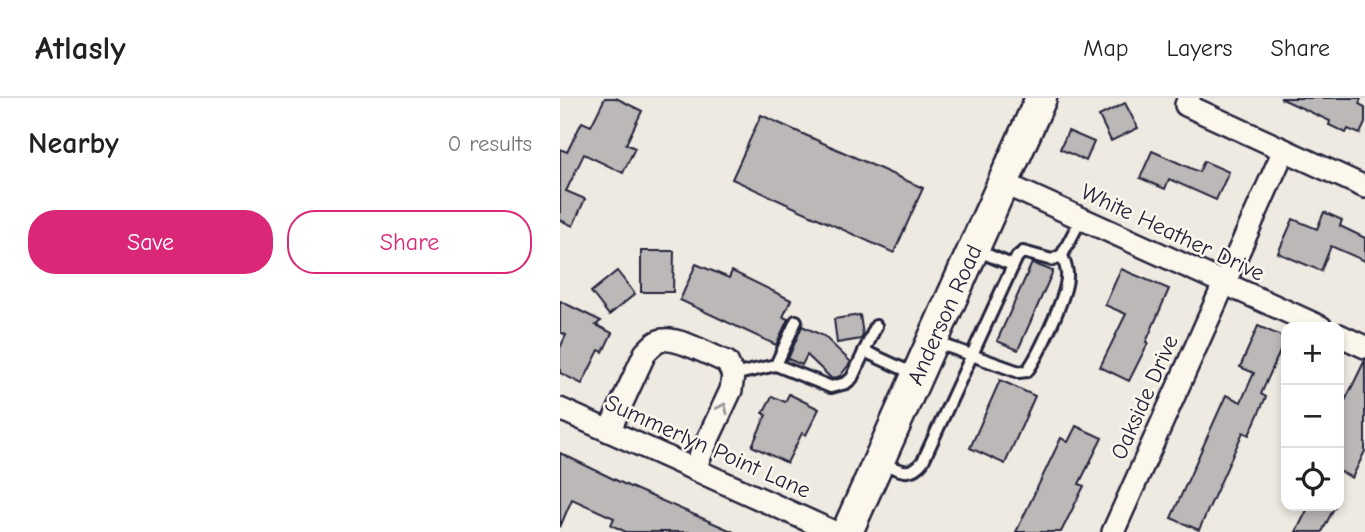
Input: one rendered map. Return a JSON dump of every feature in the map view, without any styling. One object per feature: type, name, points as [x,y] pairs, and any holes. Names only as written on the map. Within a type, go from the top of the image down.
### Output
[{"type":"street","name":"Anderson Road","points":[[847,532],[1041,98]]},
{"type":"street","points":[[1189,98],[1186,105],[1365,187]]},
{"type":"street","name":"Oakside Drive","points":[[1113,532],[1284,150]]},
{"type":"street","name":"White Heather Drive","points":[[1003,183],[1310,322]]},
{"type":"street","points":[[1344,337],[1365,346]]},
{"type":"street","points":[[609,431],[645,353],[653,344],[663,340],[674,341],[727,362],[733,375],[731,390],[694,469]]},
{"type":"street","name":"Summerlyn Point Lane","points":[[560,409],[834,532]]},
{"type":"lane","points":[[878,461],[905,472],[916,470],[923,461],[1012,265],[1023,252],[1052,260],[1062,255],[1081,219]]},
{"type":"lane","points":[[974,248],[1012,265]]},
{"type":"lane","points":[[932,341],[1019,372],[1027,371],[1066,284],[1068,274],[1062,255]]},
{"type":"lane","points":[[776,365],[796,321]]},
{"type":"lane","points":[[733,375],[776,365],[831,387],[839,386],[852,378],[876,326]]},
{"type":"lane","points":[[864,351],[917,375]]},
{"type":"building","points":[[605,98],[616,98],[642,111],[626,144],[635,148],[623,173],[584,154],[566,191],[585,199],[573,226],[560,220],[560,149],[567,152],[582,122],[591,126]]},
{"type":"building","points":[[1280,98],[1361,98],[1359,104],[1365,107],[1365,123],[1360,134],[1348,129],[1346,133],[1329,125],[1330,121]]},
{"type":"building","points":[[1125,103],[1138,128],[1111,141],[1099,116]]},
{"type":"building","points":[[761,115],[923,188],[894,253],[732,179]]},
{"type":"building","points":[[1068,131],[1094,142],[1086,161],[1060,149]]},
{"type":"building","points":[[1152,151],[1199,172],[1204,161],[1229,172],[1216,200],[1169,179],[1165,189],[1140,178]]},
{"type":"building","points":[[1324,212],[1342,220],[1340,226],[1365,238],[1365,261],[1331,246],[1321,271],[1278,253],[1293,219],[1317,229]]},
{"type":"building","points":[[641,251],[674,251],[673,292],[641,292]]},
{"type":"building","points":[[1032,263],[1053,271],[1018,350],[997,341]]},
{"type":"building","points":[[696,264],[729,278],[732,271],[791,300],[783,317],[788,319],[776,345],[680,300]]},
{"type":"building","points":[[1121,269],[1169,289],[1146,342],[1148,343],[1129,381],[1100,367],[1126,314],[1105,305]]},
{"type":"building","points":[[617,271],[635,294],[609,315],[591,292]]},
{"type":"building","points":[[560,301],[601,321],[596,325],[612,333],[603,352],[599,350],[582,384],[560,373],[560,348],[566,335],[560,332]]},
{"type":"building","points":[[860,315],[863,335],[861,339],[837,343],[834,319]]},
{"type":"building","points":[[802,326],[824,336],[851,362],[840,376],[832,379],[807,355],[802,365],[788,359]]},
{"type":"building","points":[[1258,326],[1281,336],[1281,349],[1261,394],[1266,397],[1249,435],[1243,432],[1199,530],[1171,518],[1226,395],[1241,402],[1254,373],[1240,367]]},
{"type":"building","points":[[1365,360],[1365,451],[1352,478],[1344,474],[1344,403]]},
{"type":"building","points":[[1000,380],[1035,396],[1005,464],[970,448]]},
{"type":"building","points":[[789,394],[819,409],[806,435],[802,433],[787,463],[752,446],[772,396],[785,402]]},
{"type":"building","points":[[1076,426],[1102,438],[1079,484],[1084,486],[1061,532],[1016,532],[1061,438],[1068,442]]},
{"type":"building","points":[[560,453],[734,532],[626,532],[611,525],[614,518],[572,499],[560,527]]},
{"type":"building","points":[[1306,511],[1332,511],[1322,532],[1296,532]]}]
